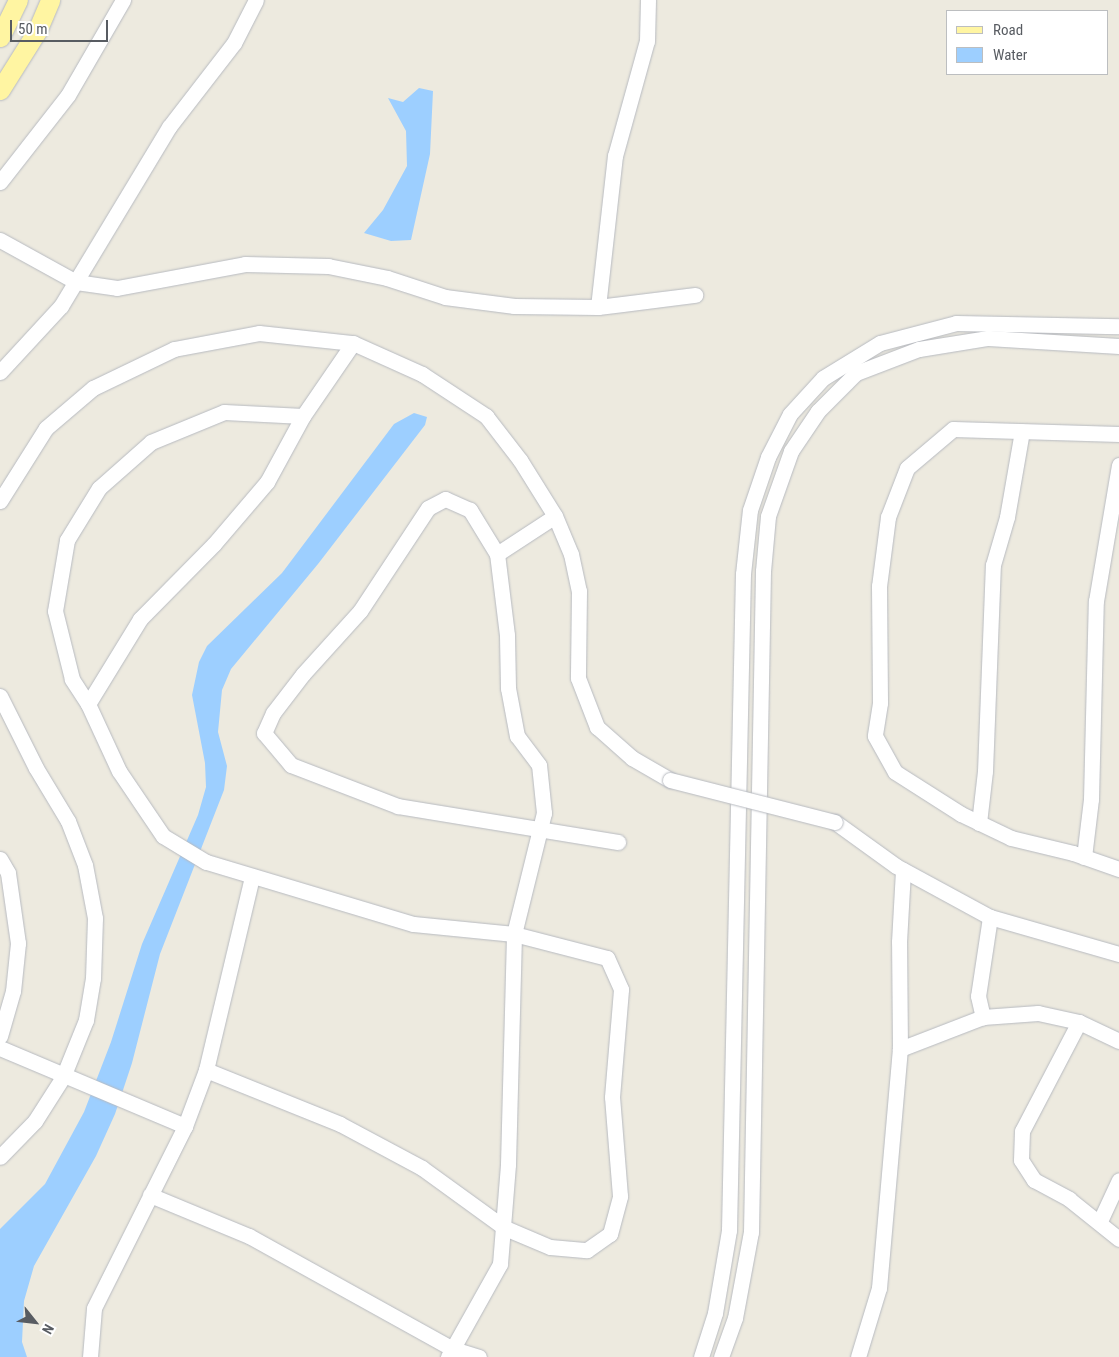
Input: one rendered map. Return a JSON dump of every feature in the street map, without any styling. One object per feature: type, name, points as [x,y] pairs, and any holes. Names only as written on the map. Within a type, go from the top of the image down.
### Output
[{"type":"main road","points":[[0,37],[18,0]]},
{"type":"main road","points":[[0,90],[37,31],[50,0]]},
{"type":"street","points":[[0,182],[68,95],[124,0]]},
{"type":"street","points":[[0,372],[61,306],[169,127],[234,42],[256,0]]},
{"type":"street","points":[[598,307],[615,156],[647,41],[648,0]]},
{"type":"street","points":[[0,240],[76,282],[117,288],[245,264],[328,266],[387,278],[445,297],[514,306],[598,307],[694,295]]},
{"type":"street","points":[[700,1357],[715,1313],[729,1230],[743,574],[750,510],[768,457],[790,414],[823,378],[880,343],[956,323],[1119,326]]},
{"type":"street","points":[[0,501],[46,428],[93,388],[174,349],[259,333],[353,343],[422,374],[486,416],[520,460],[555,516],[571,554],[578,590],[578,678],[597,727],[632,758],[670,780],[835,822],[903,870],[990,918],[1119,954]]},
{"type":"street","points":[[721,1357],[735,1318],[751,1232],[764,571],[768,516],[791,451],[818,411],[856,374],[919,350],[988,338],[1119,346]]},
{"type":"street","points":[[88,704],[140,619],[214,544],[266,482],[303,416],[353,343]]},
{"type":"street","points":[[206,1070],[340,1124],[422,1168],[505,1228],[550,1247],[587,1250],[610,1234],[620,1196],[612,1097],[621,989],[607,958],[514,934],[413,924],[206,862],[163,836],[119,771],[88,704],[72,679],[55,611],[67,540],[99,488],[151,442],[224,412],[303,416]]},
{"type":"street","points":[[1119,434],[953,429],[907,468],[888,517],[878,586],[880,703],[874,736],[895,772],[921,791],[1011,838],[1084,857],[1119,869]]},
{"type":"street","points":[[980,823],[985,771],[994,565],[1007,517],[1022,431]]},
{"type":"street","points":[[1084,857],[1091,798],[1096,601],[1119,465]]},
{"type":"street","points":[[451,1353],[500,1264],[505,1228],[514,934],[540,827],[544,813],[539,765],[517,736],[508,688],[507,635],[497,554],[470,510],[445,499],[428,508],[360,611],[303,674],[273,713],[264,733],[291,765],[398,806],[540,827],[618,842]]},
{"type":"street","points":[[497,554],[555,516]]},
{"type":"street","points":[[0,696],[36,768],[68,821],[85,865],[95,918],[93,978],[86,1020],[64,1077],[35,1121],[0,1156]]},
{"type":"street","points":[[0,859],[8,873],[18,943],[13,991],[0,1036]]},
{"type":"street","points":[[858,1357],[879,1288],[900,1049],[900,942],[903,870]]},
{"type":"street","points":[[90,1357],[94,1308],[185,1126],[206,1070],[252,877]]},
{"type":"street","points":[[982,1017],[978,996],[990,918]]},
{"type":"street","points":[[900,1049],[982,1017],[1038,1013],[1079,1022],[1119,1041]]},
{"type":"street","points":[[1079,1022],[1022,1131],[1021,1160],[1034,1180],[1100,1221],[1119,1239]]},
{"type":"street","points":[[0,1048],[64,1077],[185,1126]]},
{"type":"street","points":[[1100,1221],[1119,1180]]},
{"type":"street","points":[[150,1195],[249,1236],[451,1353],[479,1357]]},
{"type":"water","points":[[419,88],[433,91],[430,154],[411,240],[391,241],[364,233],[383,210],[407,166],[406,131],[388,98],[403,102]]},
{"type":"water","points":[[414,413],[427,417],[425,425],[318,564],[231,669],[222,690],[218,732],[227,766],[224,790],[160,954],[132,1063],[115,1114],[96,1156],[34,1266],[24,1301],[22,1342],[27,1357],[0,1357],[0,1229],[45,1184],[84,1112],[111,1042],[142,944],[198,815],[206,787],[205,763],[192,695],[199,662],[207,646],[282,573],[394,424]]}]
